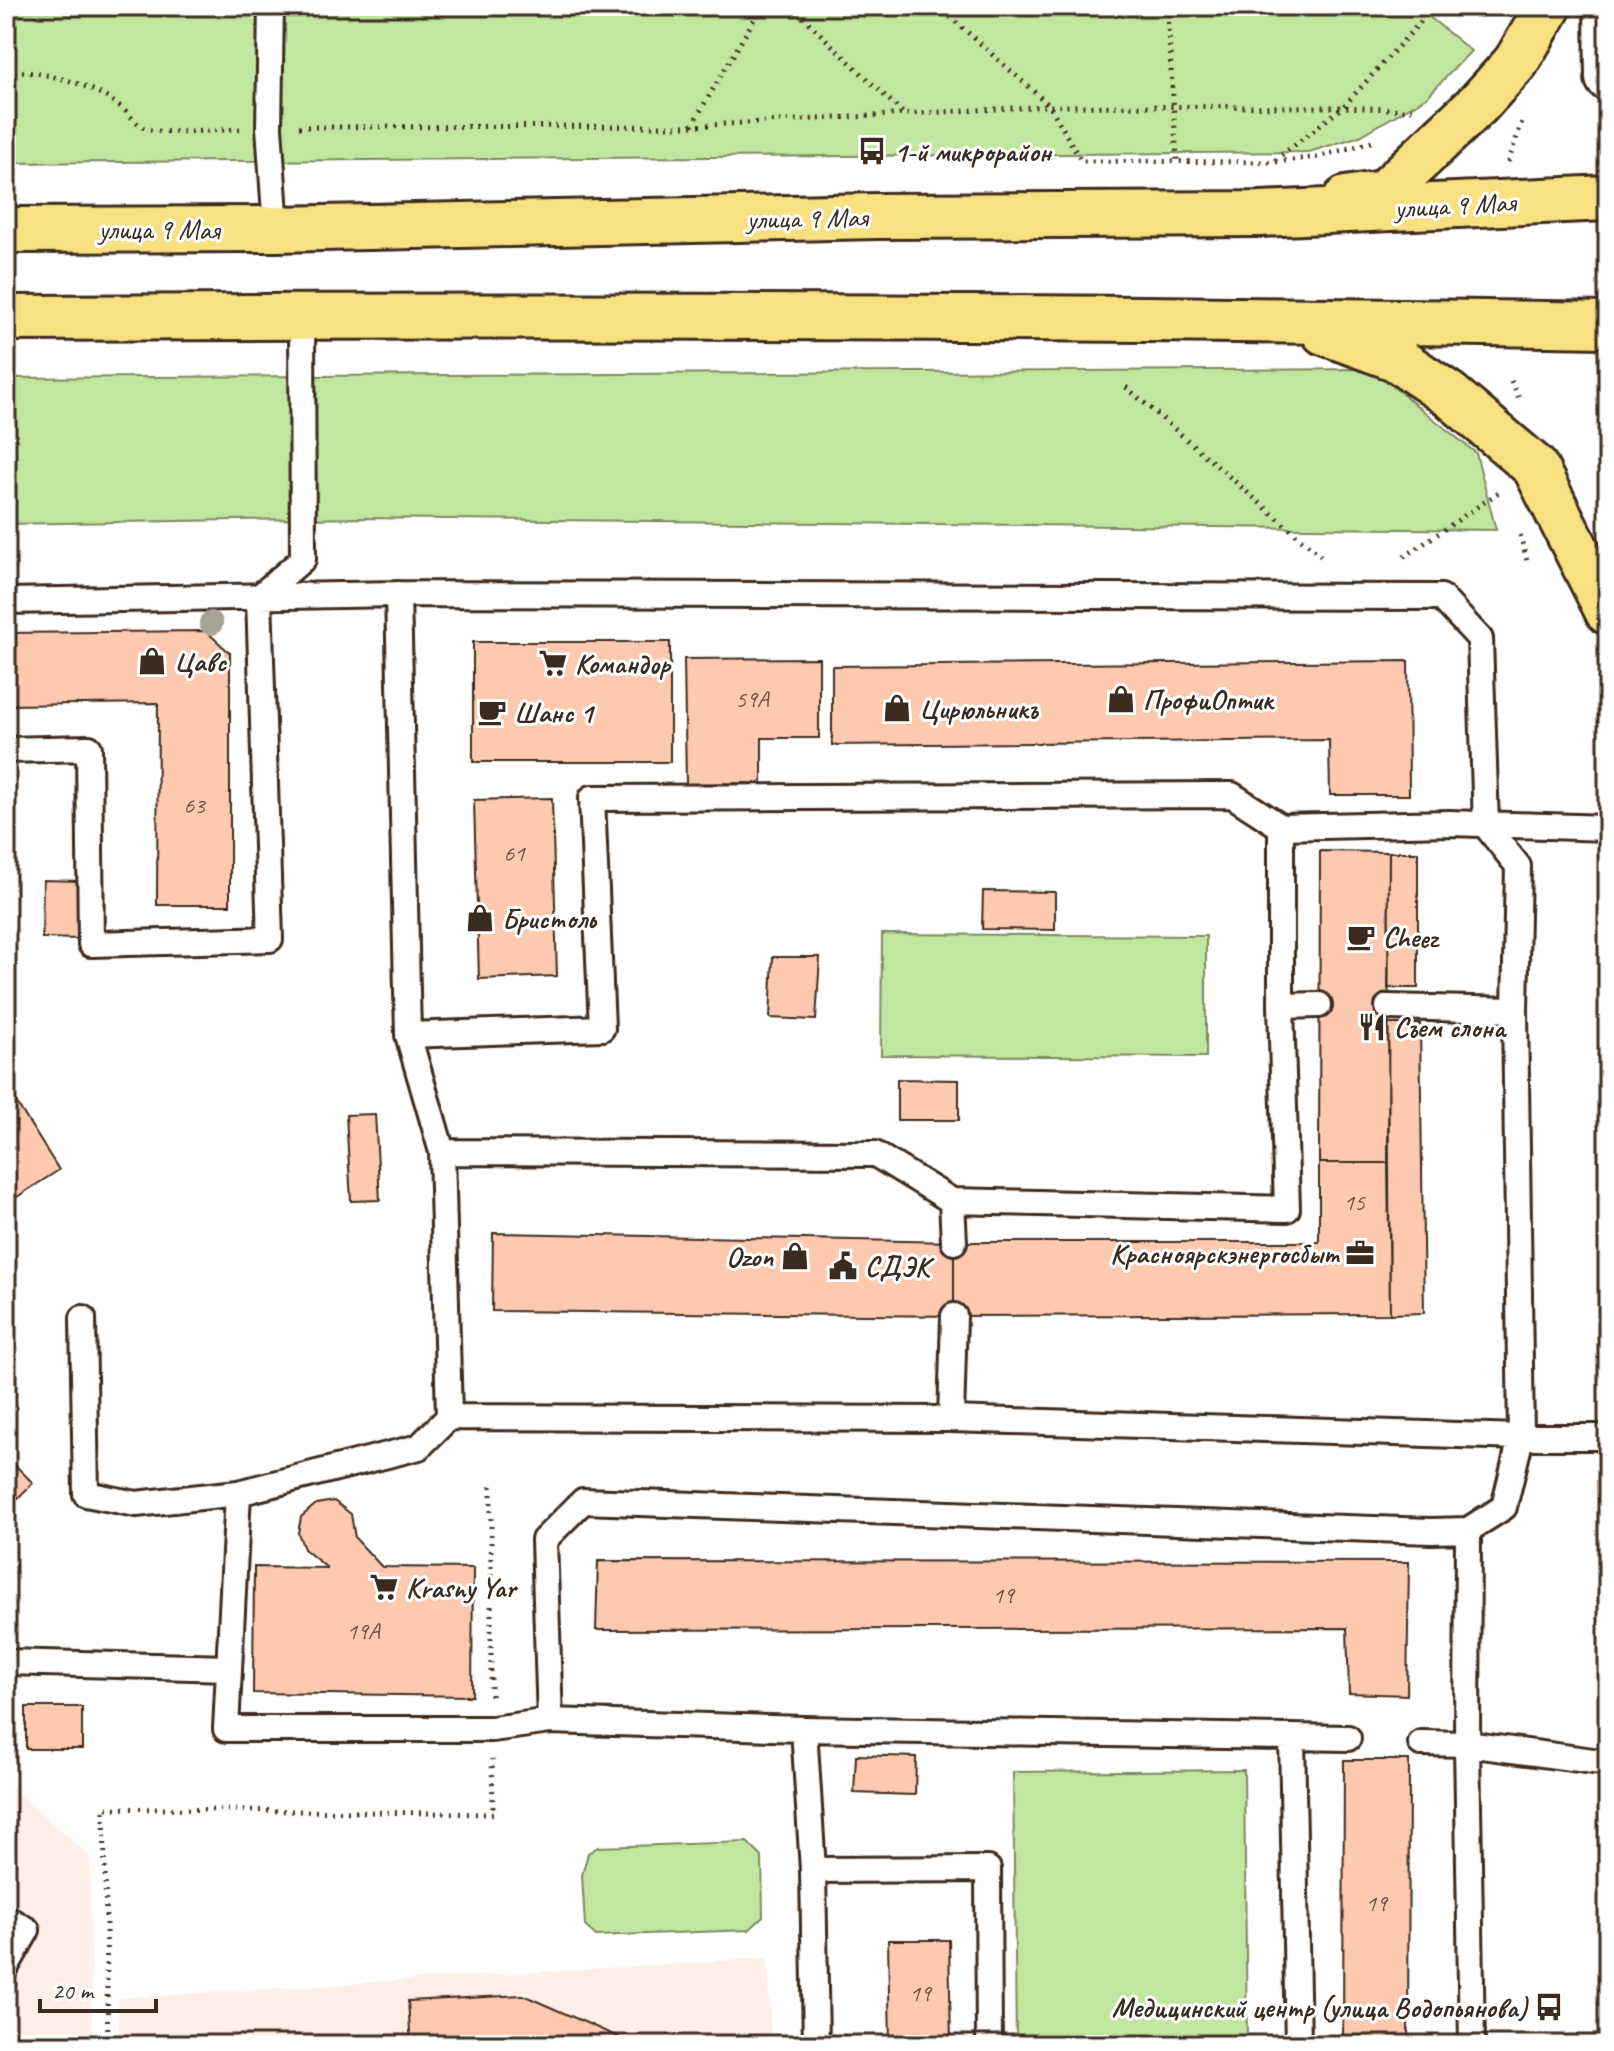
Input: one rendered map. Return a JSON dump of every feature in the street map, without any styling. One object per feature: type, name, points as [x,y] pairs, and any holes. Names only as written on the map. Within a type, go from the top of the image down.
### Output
[{"type":"main road","points":[[1260,214],[1384,193],[1516,62],[1549,6]]},
{"type":"main road","name":"улица 9 Мая","points":[[6,230],[276,229],[878,216],[1260,214],[1608,198]]},
{"type":"main road","points":[[6,318],[1291,320],[1608,325]]},
{"type":"main road","points":[[1291,320],[1395,358],[1450,395],[1535,467],[1608,612]]},
{"type":"street","points":[[1607,6],[1608,78]]},
{"type":"lane","points":[[271,6],[269,127],[276,229]]},
{"type":"lane","points":[[259,597],[303,559],[302,317]]},
{"type":"lane","points":[[398,594],[408,1035],[442,1152],[449,1417]]},
{"type":"lane","points":[[6,601],[398,594],[1441,597],[1480,639],[1486,826],[1518,866],[1515,1010],[1521,1437],[1504,1507],[1468,1530],[583,1501],[544,1540],[550,1721]]},
{"type":"lane","points":[[6,750],[89,748],[91,944],[270,939],[259,597]]},
{"type":"lane","points":[[408,1035],[602,1028],[592,798],[1232,795],[1281,827],[1449,823],[1608,828]]},
{"type":"lane","points":[[442,1152],[875,1154],[952,1201],[1287,1209],[1281,1006],[1281,827]]},
{"type":"lane","points":[[1281,1006],[1319,1005]]},
{"type":"lane","points":[[1388,1007],[1515,1010]]},
{"type":"lane","points":[[952,1201],[954,1242]]},
{"type":"lane","points":[[951,1419],[954,1316]]},
{"type":"lane","points":[[83,1318],[86,1494],[136,1504],[238,1493],[419,1447],[449,1417],[951,1419],[1608,1437]]},
{"type":"lane","points":[[238,1493],[226,1729],[492,1729],[550,1721],[804,1729],[1348,1738]]},
{"type":"lane","points":[[1468,1530],[1467,1744],[1472,2045]]},
{"type":"lane","points":[[6,1662],[229,1668]]},
{"type":"lane","points":[[804,1729],[813,1870],[816,2045]]},
{"type":"lane","points":[[1292,1737],[1298,2045]]},
{"type":"lane","points":[[1421,1743],[1467,1744],[1608,1763]]},
{"type":"lane","points":[[813,1870],[988,1869],[989,2045]]},
{"type":"lane","points":[[6,1918],[27,1930],[6,1967]]},
{"type":"path","points":[[691,126],[762,6]]},
{"type":"path","points":[[791,6],[905,115]]},
{"type":"path","points":[[938,6],[1050,106],[1081,161],[1273,162],[1317,157],[1375,142],[1389,134]]},
{"type":"path","points":[[1167,6],[1177,161]]},
{"type":"path","points":[[1273,162],[1343,107],[1435,6]]},
{"type":"path","points":[[6,71],[49,75],[89,90],[118,104],[145,129],[193,131],[269,127],[691,126],[1050,106],[1415,110]]},
{"type":"path","points":[[1126,387],[1322,557]]},
{"type":"path","points":[[1404,557],[1509,486]]},
{"type":"path","points":[[108,2045],[104,1808],[493,1814],[491,1486]]},
{"type":"shaded area","points":[[6,1782],[90,1856],[92,2045],[6,2045]]},
{"type":"shaded area","points":[[768,1958],[771,2045],[119,2045],[118,1998]]},
{"type":"green space","points":[[1416,6],[1471,51],[1427,97],[1360,136],[1309,152],[6,163],[6,11]]},
{"type":"green space","points":[[1371,369],[1476,453],[1496,530],[360,518],[6,524],[6,378]]},
{"type":"green space","points":[[882,934],[1206,936],[1206,1057],[881,1055]]},
{"type":"green space","points":[[1244,1770],[1247,2045],[1016,2045],[1013,1772]]},
{"type":"green space","points":[[747,1842],[762,1857],[763,1917],[749,1930],[596,1936],[585,1926],[582,1875],[588,1853],[598,1847]]},
{"type":"building","points":[[206,631],[230,653],[230,905],[157,905],[158,703],[6,705],[6,633]]},
{"type":"building","points":[[473,642],[670,642],[670,762],[473,762]]},
{"type":"building","points":[[819,658],[819,738],[762,738],[762,783],[686,784],[684,659]]},
{"type":"building","points":[[1408,661],[1409,795],[1330,795],[1329,740],[832,745],[832,666]]},
{"type":"building","points":[[552,798],[557,976],[479,979],[474,800]]},
{"type":"building","points":[[1320,851],[1389,852],[1388,1163],[1319,1163]]},
{"type":"building","points":[[1389,852],[1418,852],[1418,988],[1388,988]]},
{"type":"building","points":[[43,880],[81,881],[79,939],[42,938]]},
{"type":"building","points":[[983,891],[1055,892],[1055,930],[982,929]]},
{"type":"building","points":[[773,957],[820,957],[816,1020],[770,1018]]},
{"type":"building","points":[[1388,1024],[1420,1024],[1424,1313],[1390,1314]]},
{"type":"building","points":[[897,1079],[959,1080],[959,1120],[897,1120]]},
{"type":"building","points":[[6,1086],[59,1170],[6,1204]]},
{"type":"building","points":[[375,1114],[380,1200],[351,1201],[346,1115]]},
{"type":"building","points":[[1319,1163],[1388,1163],[1390,1314],[954,1316],[954,1242],[1319,1242]]},
{"type":"building","points":[[493,1233],[954,1242],[954,1316],[492,1311]]},
{"type":"building","points":[[6,1456],[33,1483],[6,1510]]},
{"type":"building","points":[[334,1501],[351,1514],[355,1538],[382,1567],[473,1568],[472,1696],[253,1693],[254,1567],[327,1568],[304,1549],[298,1533],[301,1517],[316,1504]]},
{"type":"building","points":[[598,1561],[1409,1562],[1407,1695],[1349,1693],[1347,1628],[596,1630]]},
{"type":"building","points":[[26,1707],[82,1707],[82,1749],[26,1749]]},
{"type":"building","points":[[856,1755],[916,1757],[915,1795],[854,1793]]},
{"type":"building","points":[[1344,1760],[1409,1760],[1408,2045],[1343,2045]]},
{"type":"building","points":[[888,1940],[949,1940],[951,2045],[890,2045]]},
{"type":"building","points":[[523,1995],[625,2040],[629,2045],[411,2045],[408,2001]]},
{"type":"place","name":"1-й микрорайон","points":[[872,151]]},
{"type":"place","name":"Цавс","points":[[152,661]]},
{"type":"place","name":"Командор","points":[[553,663]]},
{"type":"place","name":"ПрофиОптик","points":[[1121,699]]},
{"type":"place","name":"Цирюльникъ","points":[[897,708]]},
{"type":"place","name":"Шанс 1","points":[[492,712]]},
{"type":"place","name":"Бристоль","points":[[480,918]]},
{"type":"place","name":"Cheez","points":[[1361,937]]},
{"type":"place","name":"Съем слона","points":[[1372,1027]]},
{"type":"place","name":"Красноярскэнергосбыт","points":[[1360,1253]]},
{"type":"place","name":"Ozon","points":[[795,1256]]},
{"type":"place","name":"СДЭК","points":[[843,1266]]},
{"type":"place","name":"Krasny Yar","points":[[384,1587]]},
{"type":"place","name":"Медицинский центр (улица Водопьянова)","points":[[1549,2007]]}]
